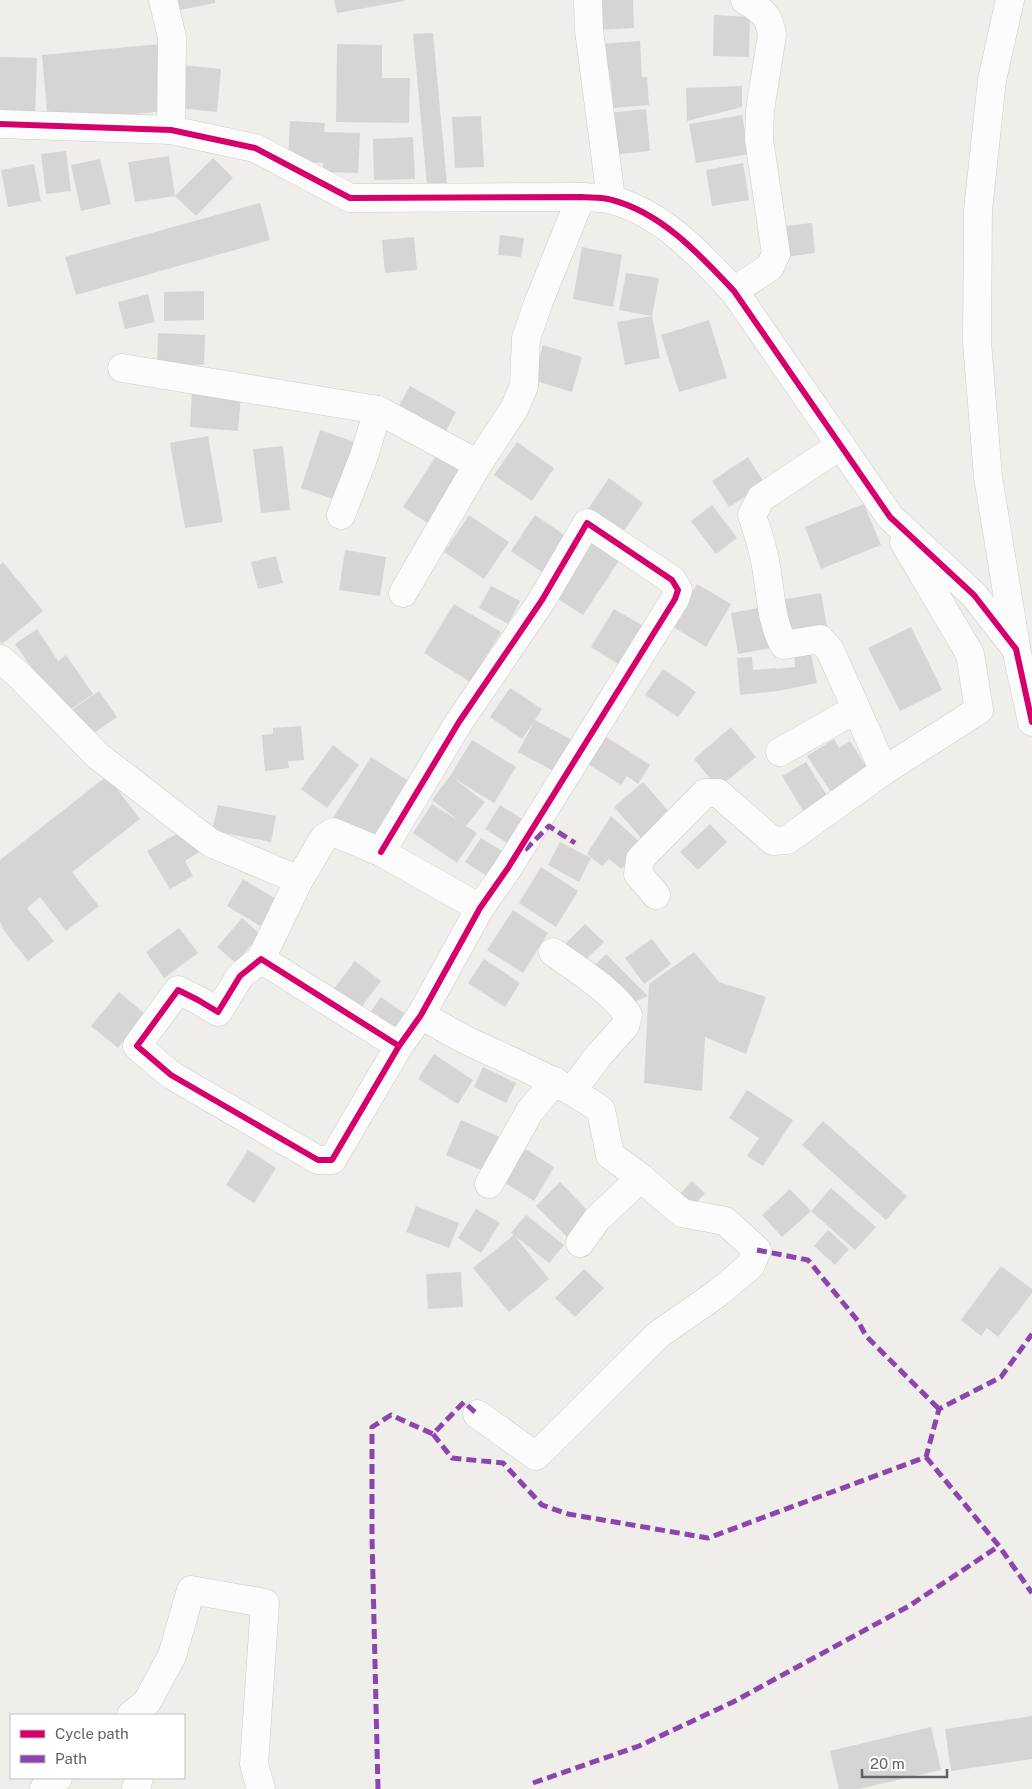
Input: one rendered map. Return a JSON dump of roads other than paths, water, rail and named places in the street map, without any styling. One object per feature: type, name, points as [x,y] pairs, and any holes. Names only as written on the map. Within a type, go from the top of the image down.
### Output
[{"type":"street","points":[[163,0],[172,36],[171,130]]},
{"type":"street","points":[[588,0],[589,30],[611,199]]},
{"type":"street","points":[[734,291],[770,267],[776,254],[759,139],[760,110],[772,35],[770,23],[765,13],[745,0]]},
{"type":"street","points":[[1010,0],[992,80],[978,210],[977,342],[988,478],[1016,649],[1032,722]]},
{"type":"street","points":[[0,124],[171,130],[256,148],[350,198],[581,197],[611,199],[641,212],[678,235],[706,260],[734,291],[890,517],[970,654],[979,710],[885,770],[787,840],[773,841],[718,793],[705,793],[640,859],[638,874],[656,895]]},
{"type":"street","points":[[403,593],[478,464],[514,409],[524,386],[526,338],[581,197]]},
{"type":"street","points":[[122,368],[378,410],[478,464]]},
{"type":"street","points":[[341,515],[364,456],[378,410]]},
{"type":"street","points":[[841,445],[761,498],[752,515],[764,556],[779,636],[784,645],[820,639],[830,650],[885,770]]},
{"type":"street","points":[[890,517],[974,595],[1016,649]]},
{"type":"street","points":[[381,852],[459,722],[542,600],[587,523],[672,580],[678,590],[675,599],[508,868],[480,908],[421,1015],[399,1046],[332,1160],[318,1160],[171,1075],[137,1046],[178,990],[218,1012],[240,976],[261,959],[299,880],[324,838],[333,832],[381,852],[480,908]]},
{"type":"street","points":[[0,659],[19,675],[98,756],[211,843],[299,880]]},
{"type":"street","points":[[780,752],[856,709]]},
{"type":"street","points":[[490,1184],[530,1111],[599,1056],[625,1026],[628,1015],[621,1005],[554,952]]},
{"type":"street","points":[[261,959],[399,1046]]},
{"type":"street","points":[[421,1015],[467,1040],[563,1086],[601,1110],[610,1155],[640,1177],[682,1213],[725,1221],[757,1250],[751,1265],[718,1293],[659,1334],[536,1456],[477,1414]]},
{"type":"street","points":[[580,1243],[596,1219],[640,1177]]},
{"type":"street","points":[[142,1711],[172,1656],[191,1590],[265,1603],[254,1764],[260,1789]]},
{"type":"street","points":[[44,1789],[57,1779]]}]
